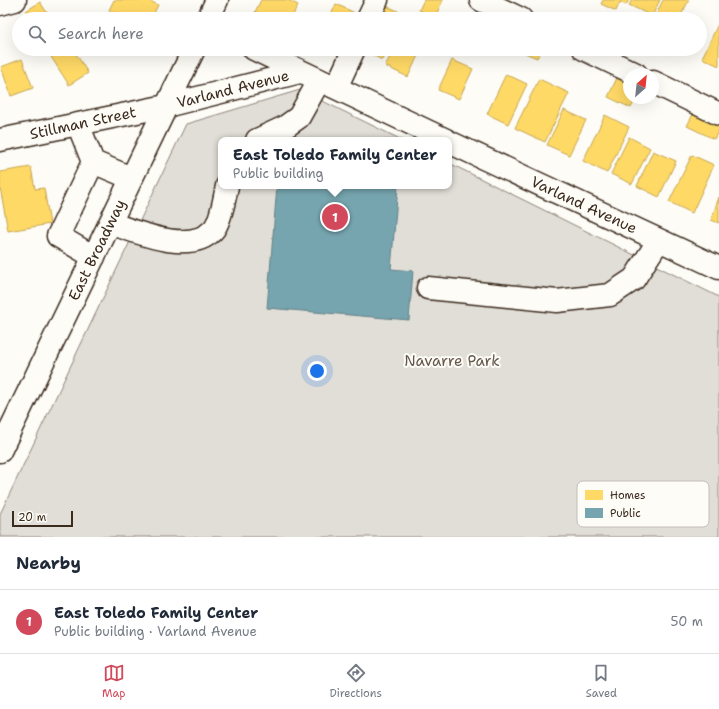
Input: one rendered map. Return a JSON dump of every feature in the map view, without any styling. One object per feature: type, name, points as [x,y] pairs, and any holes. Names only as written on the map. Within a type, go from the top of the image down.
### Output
[{"type":"street","points":[[0,4],[15,0]]},
{"type":"street","points":[[211,12],[217,0]]},
{"type":"street","points":[[371,12],[377,0]]},
{"type":"street","points":[[481,0],[506,12]]},
{"type":"street","name":"East Broadway","points":[[0,451],[191,56]]},
{"type":"street","name":"Varland Avenue","points":[[268,56],[440,137]]},
{"type":"street","points":[[263,137],[285,127],[299,117],[318,80],[346,56]]},
{"type":"street","points":[[599,56],[624,68]]},
{"type":"street","name":"Varland Avenue","points":[[166,106],[318,80]]},
{"type":"street","points":[[659,85],[719,114]]},
{"type":"street","name":"Stillman Street","points":[[0,140],[166,106]]},
{"type":"street","points":[[78,124],[93,162],[131,178]]},
{"type":"street","name":"Varland Avenue","points":[[452,143],[719,268]]},
{"type":"street","points":[[93,162],[58,236],[94,257]]},
{"type":"street","points":[[110,223],[154,238],[181,241],[199,240],[214,230],[226,189]]},
{"type":"street","points":[[428,288],[557,301],[610,295],[634,279],[659,240]]},
{"type":"green space","name":"Navarre Park","points":[[300,90],[396,137],[218,137],[218,189],[452,189],[452,164],[719,297],[719,537],[0,537],[0,514],[186,124]]},
{"type":"building: Homes","points":[[114,0],[148,0],[158,5],[154,12],[113,12],[109,10]]},
{"type":"building: Homes","points":[[261,0],[288,0],[298,5],[294,12],[255,12]]},
{"type":"building: Homes","points":[[424,0],[443,0],[437,12],[424,12],[419,10]]},
{"type":"building: Homes","points":[[603,0],[629,0],[626,5],[620,2],[616,11],[601,4]]},
{"type":"building: Homes","points":[[632,0],[660,0],[654,12],[644,12],[629,5]]},
{"type":"building: Homes","points":[[663,0],[689,0],[683,12],[657,12]]},
{"type":"building: Homes","points":[[40,2],[46,12],[27,12]]},
{"type":"building: Homes","points":[[336,4],[353,12],[332,12]]},
{"type":"building: Homes","points":[[382,4],[398,11],[398,12],[378,12]]},
{"type":"building: Homes","points":[[719,22],[719,66],[702,58],[703,56],[707,56],[707,47]]},
{"type":"building: Homes","points":[[51,56],[77,56],[88,73],[69,85]]},
{"type":"building: Homes","points":[[374,56],[384,56],[382,60]]},
{"type":"building: Homes","points":[[390,56],[418,56],[408,77],[385,66]]},
{"type":"building: Homes","points":[[22,59],[33,88],[11,96],[1,67]]},
{"type":"building: Homes","points":[[452,60],[473,69],[459,99],[438,90]]},
{"type":"building: Homes","points":[[506,74],[527,84],[508,124],[487,114]]},
{"type":"building: Homes","points":[[617,78],[623,81],[623,104],[633,104],[631,108],[608,97]]},
{"type":"building: Homes","points":[[539,79],[569,93],[545,142],[515,128]]},
{"type":"building: Homes","points":[[564,110],[586,120],[569,155],[547,145]]},
{"type":"building: Homes","points":[[694,112],[719,124],[719,130],[714,139],[687,126]]},
{"type":"building: Homes","points":[[605,115],[629,127],[607,173],[583,161]]},
{"type":"building: Homes","points":[[629,137],[650,148],[632,184],[611,174]]},
{"type":"building: Homes","points":[[653,151],[676,161],[659,197],[637,186]]},
{"type":"building: Homes","points":[[692,155],[714,165],[692,213],[669,202]]},
{"type":"building: Homes","points":[[31,167],[35,189],[44,188],[50,224],[8,231],[0,187],[0,172]]},
{"type":"building: Homes","points":[[719,197],[719,223],[711,220]]},
{"type":"building: Public","points":[[277,189],[398,189],[391,269],[413,271],[409,320],[267,308]]},
{"type":"place","name":"East Toledo Family Center","points":[[335,217]]}]
